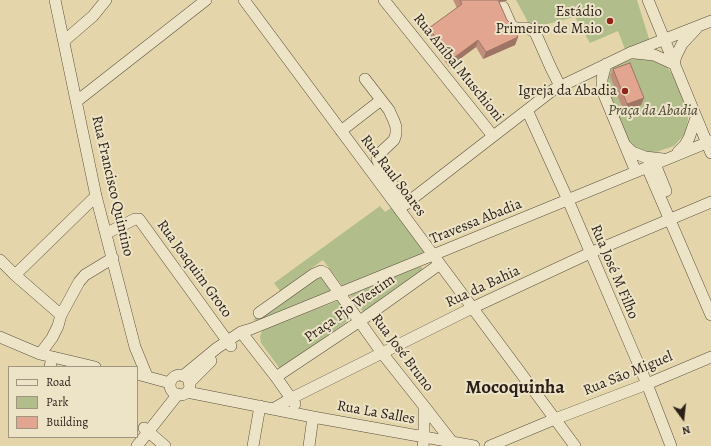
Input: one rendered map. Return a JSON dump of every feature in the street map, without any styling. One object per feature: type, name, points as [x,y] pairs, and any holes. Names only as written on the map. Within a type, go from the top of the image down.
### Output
[{"type":"street","name":"Rua Francisco Quintino","points":[[55,0],[96,196],[107,233],[142,375]]},
{"type":"street","points":[[64,41],[93,16],[106,0]]},
{"type":"street","points":[[77,101],[206,0]]},
{"type":"street","name":"Rua Raul Soares","points":[[244,0],[341,131],[403,206],[436,260],[574,446]]},
{"type":"street","name":"Rua Aníbal Muschioni","points":[[384,0],[493,136]]},
{"type":"street","points":[[648,0],[696,118],[709,142],[711,153]]},
{"type":"street","points":[[503,8],[511,25],[515,28],[527,28],[536,32],[560,86]]},
{"type":"street","points":[[364,79],[389,110],[394,121],[396,134],[394,140],[378,155],[377,159],[403,206],[541,98],[560,86],[632,52],[711,21]]},
{"type":"street","points":[[674,64],[682,44],[700,25]]},
{"type":"street","points":[[632,52],[654,55],[674,64]]},
{"type":"street","points":[[606,64],[602,79],[602,90],[636,172]]},
{"type":"street","points":[[341,131],[381,100]]},
{"type":"street","name":"Rua José M Filho","points":[[527,110],[568,200],[647,384],[671,446]]},
{"type":"street","points":[[626,146],[632,152],[645,157],[671,157],[685,145],[696,118]]},
{"type":"street","name":"Travessa Abadia","points":[[147,429],[180,386],[210,362],[229,343],[246,332],[340,294],[436,260],[568,200],[709,142]]},
{"type":"street","points":[[651,165],[711,315]]},
{"type":"street","points":[[15,275],[96,196]]},
{"type":"street","name":"Rua da Bahia","points":[[274,409],[292,398],[472,308],[590,253],[711,202]]},
{"type":"street","points":[[673,218],[711,299]]},
{"type":"street","name":"Rua Joaquim Groto","points":[[107,233],[135,219],[139,219],[229,343]]},
{"type":"street","points":[[40,354],[52,338],[58,326],[61,315],[79,282],[85,275],[113,258]]},
{"type":"street","points":[[0,260],[61,315]]},
{"type":"street","name":"Praça Pjo Westim","points":[[276,377],[360,321],[436,260]]},
{"type":"street","name":"Rua José Bruno","points":[[259,313],[314,274],[321,271],[325,273],[382,353],[424,406],[423,442]]},
{"type":"street","points":[[246,332],[292,398],[302,415]]},
{"type":"street","points":[[0,337],[40,354],[51,362],[86,366]]},
{"type":"street","name":"Rua São Miguel","points":[[490,446],[711,357]]},
{"type":"street","name":"Rua La Salles","points":[[142,375],[260,406],[423,442],[452,442],[474,446]]},
{"type":"street","points":[[253,446],[260,406]]},
{"type":"street","points":[[424,406],[452,442]]},
{"type":"street","points":[[309,446],[313,417]]},
{"type":"street","points":[[138,436],[147,429]]},
{"type":"street","points":[[137,446],[147,429]]},
{"type":"street","points":[[147,429],[165,446]]},
{"type":"street","points":[[129,446],[136,438]]},
{"type":"green space","name":"Estádio Primeiro de Maio","points":[[516,0],[637,0],[650,42],[626,52],[618,31],[590,43],[575,17],[536,27],[530,26]]},
{"type":"green space","name":"Praça da Abadia","points":[[641,56],[663,62],[673,75],[688,109],[688,120],[685,134],[674,146],[656,152],[645,153],[632,147],[608,90],[606,80],[610,70],[618,64]]},
{"type":"green space","points":[[380,206],[385,212],[394,206],[424,250],[422,255],[343,287],[323,260],[280,291],[274,283]]},
{"type":"green space","points":[[419,266],[422,267],[422,270],[363,312],[349,294]]},
{"type":"green space","points":[[321,276],[331,284],[331,291],[258,321],[253,320],[316,277]]},
{"type":"green space","points":[[340,300],[353,317],[281,370],[261,343],[260,336],[262,331],[266,328]]},
{"type":"building","points":[[460,0],[499,0],[507,20],[512,25],[518,37],[486,52],[478,40],[451,60],[429,28],[462,4]]},
{"type":"building","points":[[630,63],[644,98],[627,104],[613,69]]},
{"type":"place","name":"Estádio Primeiro de Maio","points":[[610,21]]},
{"type":"place","name":"Igreja da Abadia","points":[[625,91]]},
{"type":"district","name":"Mocoquinha","points":[[515,388]]}]
